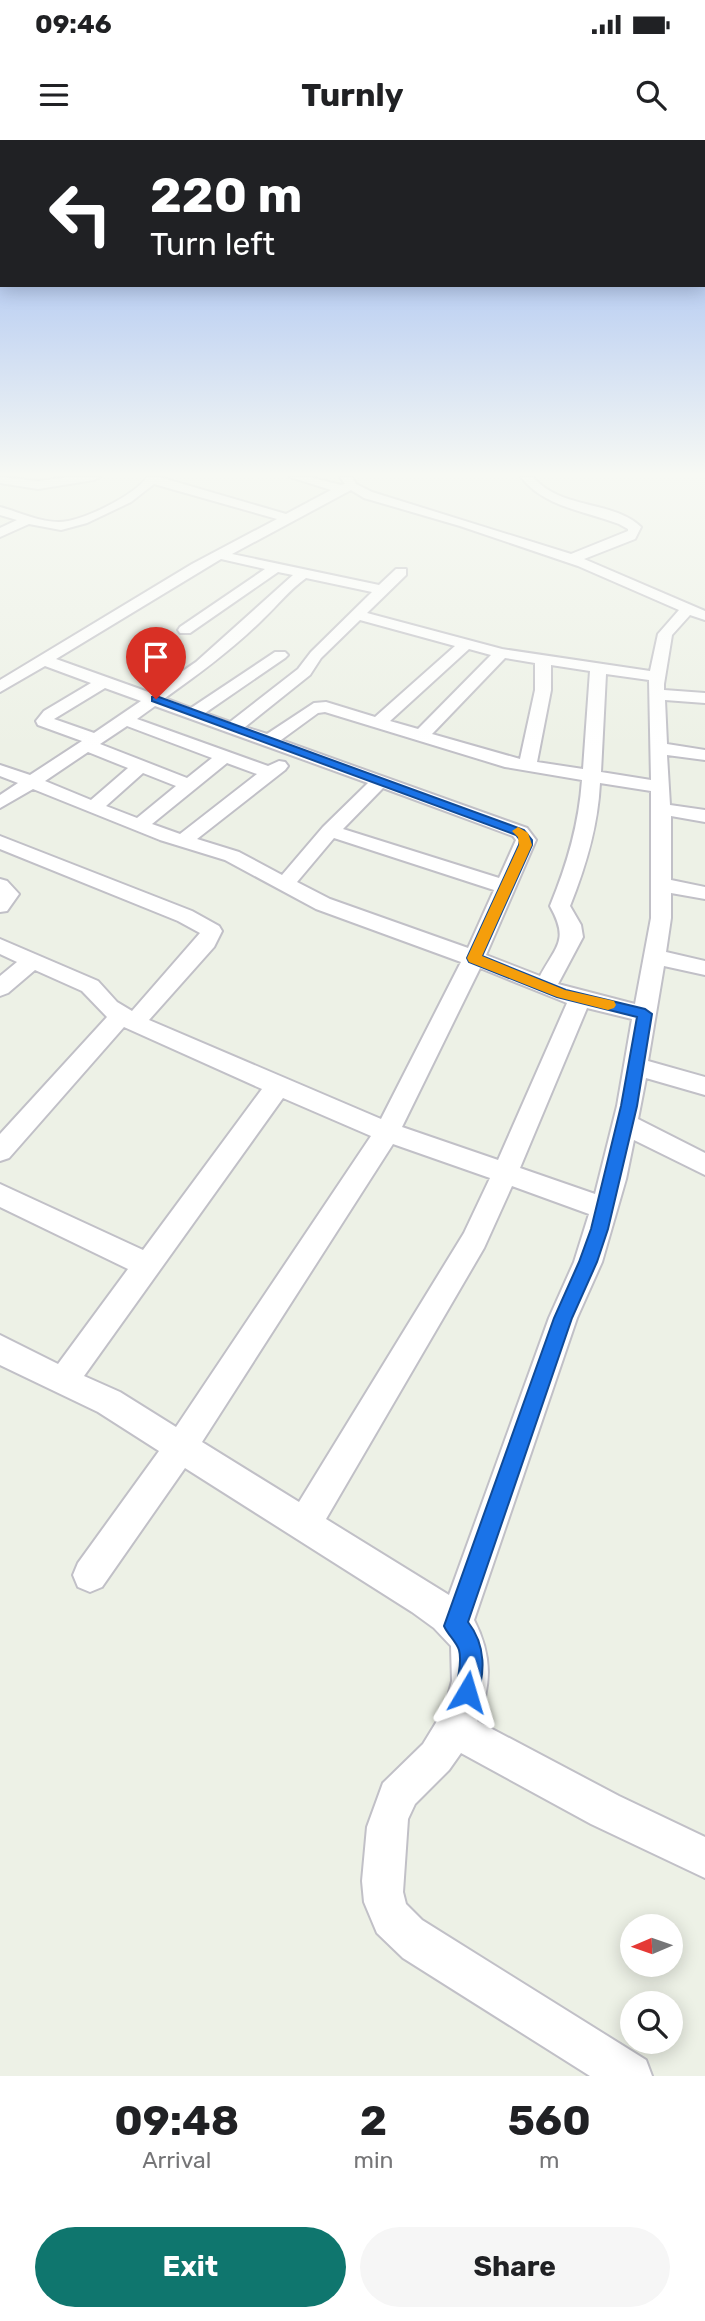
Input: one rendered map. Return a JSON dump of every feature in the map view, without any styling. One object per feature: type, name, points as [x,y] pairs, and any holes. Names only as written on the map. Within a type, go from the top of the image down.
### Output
[{"type":"street","points":[[0,687],[199,567]]},
{"type":"street","points":[[185,630],[275,567]]},
{"type":"street","points":[[278,567],[382,590]]},
{"type":"street","points":[[592,567],[697,612]]},
{"type":"street","points":[[234,727],[304,672],[316,655],[401,572]]},
{"type":"street","points":[[0,803],[156,699],[212,656],[268,606],[282,589],[304,573]]},
{"type":"street","points":[[455,1626],[563,1318],[588,1262],[604,1208],[636,1066],[663,885],[656,685],[665,634],[697,612]]},
{"type":"street","points":[[357,615],[501,653],[598,668],[705,698]]},
{"type":"street","points":[[377,724],[466,644]]},
{"type":"street","points":[[421,736],[501,653]]},
{"type":"street","points":[[194,713],[280,654]]},
{"type":"street","points":[[43,660],[381,780],[520,832],[526,840],[474,958],[387,1132],[180,1447],[90,1575]]},
{"type":"street","points":[[527,766],[543,690],[543,661]]},
{"type":"street","points":[[545,987],[572,937],[571,925],[562,911],[561,900],[576,867],[590,802],[598,668]]},
{"type":"street","points":[[105,681],[50,713],[44,721],[189,785]]},
{"type":"street","points":[[270,740],[320,707],[527,766],[592,776],[705,816]]},
{"type":"street","points":[[125,720],[270,773]]},
{"type":"street","points":[[658,748],[705,755]]},
{"type":"street","points":[[183,841],[270,773],[303,752]]},
{"type":"street","points":[[139,825],[225,756]]},
{"type":"street","points":[[94,807],[141,766]]},
{"type":"street","points":[[0,770],[139,825],[239,859],[323,904],[474,958],[545,987],[645,1014]]},
{"type":"street","points":[[285,884],[330,831],[381,780]]},
{"type":"street","points":[[330,831],[506,887]]},
{"type":"street","points":[[0,842],[185,916],[212,931],[207,942],[2,1146]]},
{"type":"street","points":[[0,885],[9,894],[0,906]]},
{"type":"street","points":[[663,885],[705,892]]},
{"type":"street","points":[[0,946],[90,986],[109,1009],[127,1020],[278,1086],[387,1132],[604,1208]]},
{"type":"street","points":[[654,957],[705,968]]},
{"type":"street","points":[[0,988],[33,960]]},
{"type":"street","points":[[305,1524],[468,1250],[505,1173],[580,998]]},
{"type":"street","points":[[636,1066],[705,1086]]},
{"type":"street","points":[[62,1382],[278,1086]]},
{"type":"street","points":[[624,1123],[705,1165]]},
{"type":"street","points":[[0,1195],[148,1265]]},
{"type":"street","points":[[0,1349],[17,1360],[108,1402],[410,1590],[463,1633],[470,1649],[472,1667],[461,1719],[446,1745],[428,1766],[408,1783],[394,1802],[384,1853],[381,1889],[383,1907],[395,1927],[418,1943],[630,2076]]},
{"type":"street","points":[[455,1729],[605,1810],[705,1858]]},
{"type":"slow traffic","points":[[518,831],[526,840],[525,845],[474,958],[562,994],[608,1005]]},
{"type":"route","points":[[156,699],[520,832],[526,840],[525,845],[474,958],[562,994],[645,1014],[629,1106],[599,1229],[588,1262],[563,1318],[455,1626],[463,1633],[470,1649],[472,1667],[467,1692]]}]
